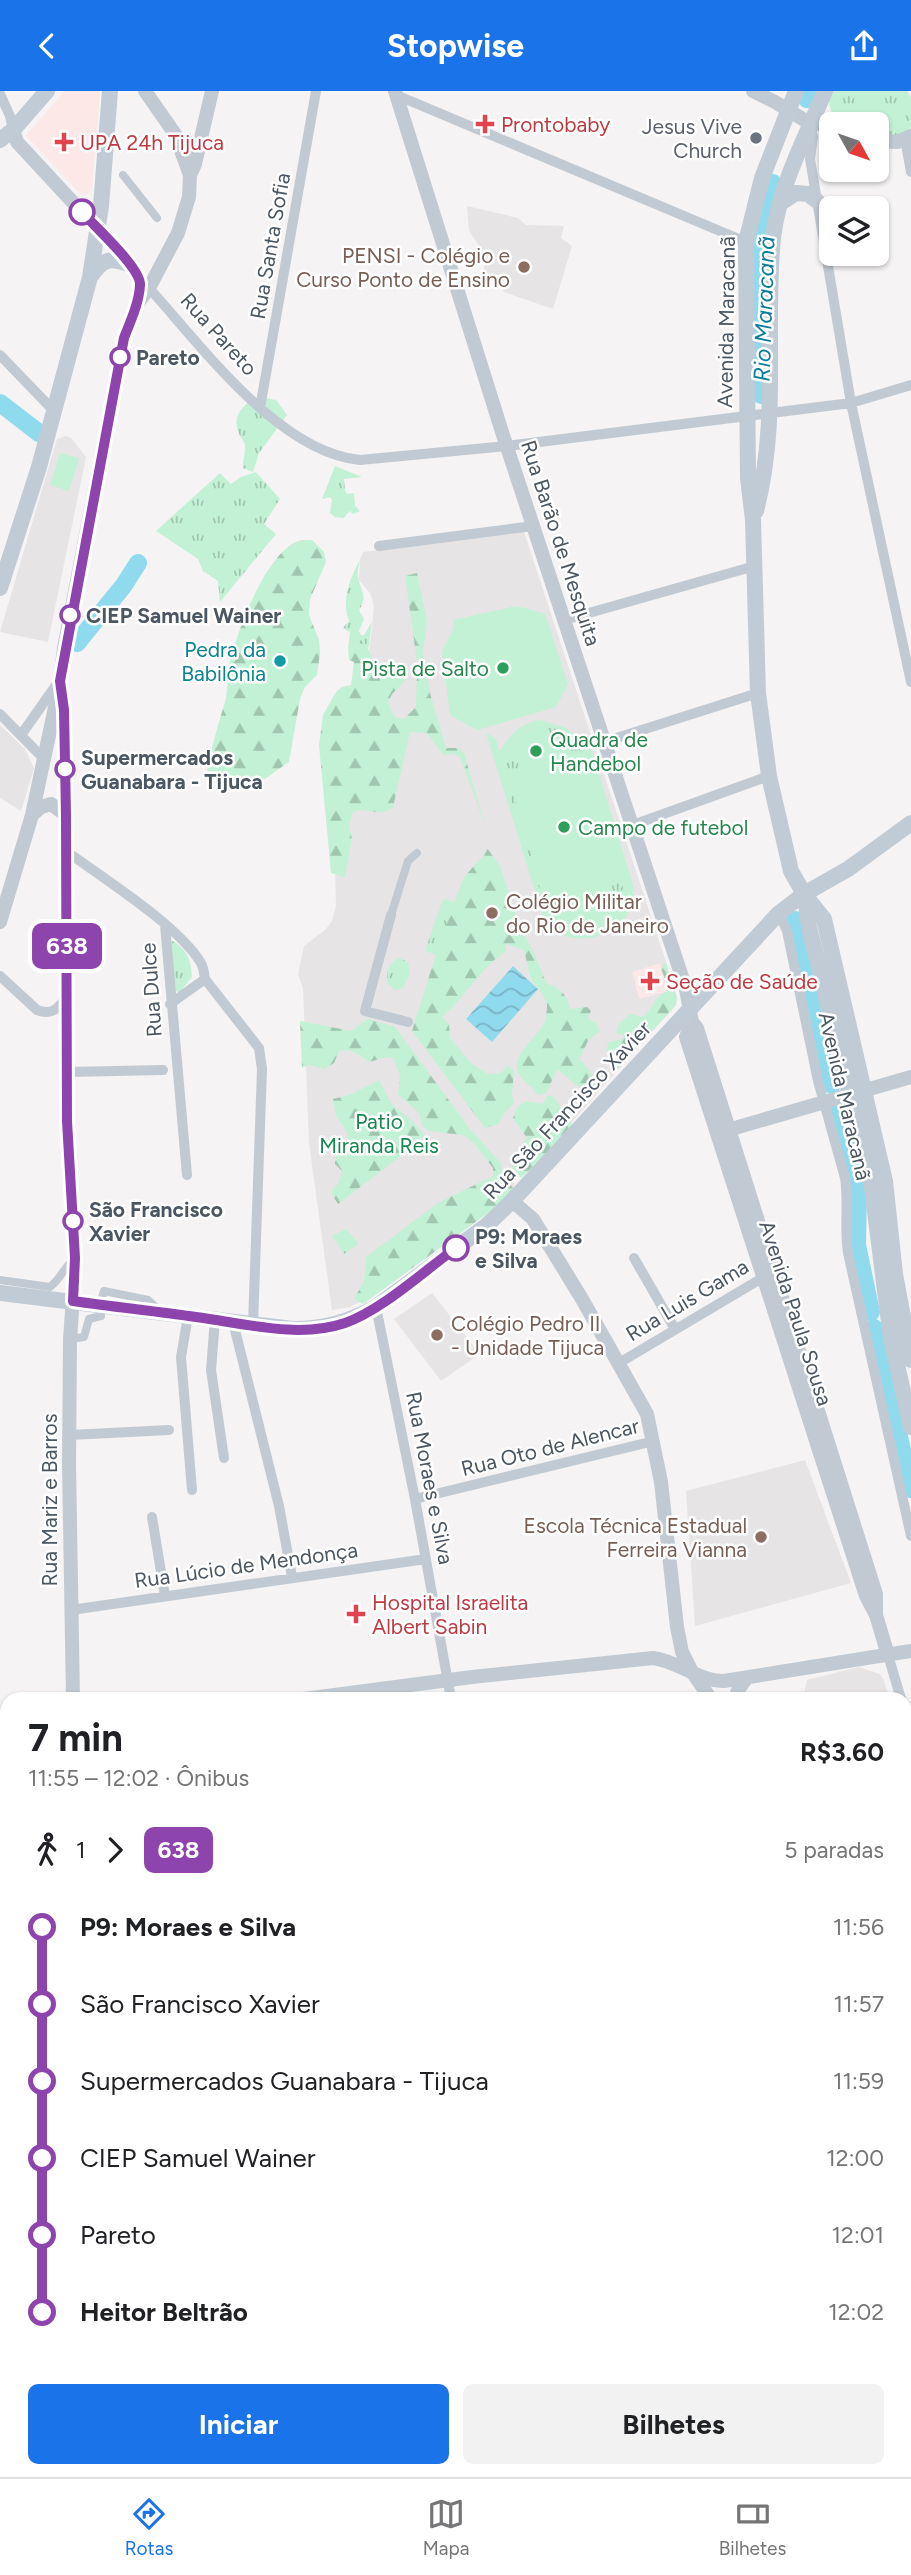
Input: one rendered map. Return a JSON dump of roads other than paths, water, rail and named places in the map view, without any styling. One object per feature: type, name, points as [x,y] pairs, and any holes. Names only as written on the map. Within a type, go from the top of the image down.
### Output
[{"type":"main road","points":[[0,140],[13,130],[47,91]]},
{"type":"main road","points":[[0,588],[6,548],[54,411],[90,277],[102,206],[110,91]]},
{"type":"main road","name":"Avenida Maracanã","points":[[796,91],[762,178],[746,242],[746,415],[755,566],[758,693],[769,776],[789,865],[804,894],[808,927],[856,1094],[885,1181],[895,1274],[911,1360]]},
{"type":"main road","name":"Avenida Maracanã","points":[[753,520],[765,476],[771,412],[774,235],[783,196],[825,91]]},
{"type":"main road","points":[[762,178],[770,173],[778,173],[781,176],[783,196],[808,194],[817,201]]},
{"type":"main road","points":[[90,277],[98,266],[112,259],[131,265]]},
{"type":"main road","name":"Rua São Francisco Xavier","points":[[0,1293],[293,1329],[320,1328],[344,1323],[376,1307],[486,1226],[512,1201],[691,1015],[779,913],[804,894],[848,869],[911,823]]},
{"type":"main road","name":"Avenida Maracanã","points":[[856,1094],[871,1180],[891,1338],[911,1427]]},
{"type":"street","points":[[145,91],[175,134],[190,175]]},
{"type":"street","points":[[136,306],[149,288],[178,233],[189,197],[190,175],[212,91]]},
{"type":"street","name":"Rua Santa Sofia","points":[[260,408],[316,91]]},
{"type":"street","points":[[753,91],[811,124],[819,124]]},
{"type":"street","points":[[395,93],[746,242]]},
{"type":"street","name":"Rua Barão de Mesquita","points":[[395,93],[630,826],[686,989],[691,1015]]},
{"type":"street","points":[[0,94],[17,142],[131,265],[140,283],[136,306],[124,338],[45,760],[32,815],[0,922]]},
{"type":"street","points":[[811,124],[813,137],[810,159],[851,403],[911,682]]},
{"type":"street","points":[[889,143],[908,138],[911,172]]},
{"type":"street","points":[[123,175],[157,218]]},
{"type":"street","points":[[131,265],[151,267],[169,253]]},
{"type":"street","name":"Rua Pareto","points":[[149,288],[237,387],[260,408],[285,427],[344,459],[360,460],[507,446],[851,403],[911,385]]},
{"type":"street","points":[[0,355],[54,411]]},
{"type":"street","points":[[379,546],[533,526]]},
{"type":"street","points":[[564,620],[755,566]]},
{"type":"street","points":[[21,735],[59,685]]},
{"type":"street","name":"Rua Mariz e Barros","points":[[59,685],[64,710],[67,1121],[75,1258],[70,1339],[73,1692]]},
{"type":"street","points":[[604,742],[758,693]]},
{"type":"street","points":[[0,714],[45,760]]},
{"type":"street","points":[[630,826],[769,776]]},
{"type":"street","points":[[32,815],[41,807],[51,804],[66,815]]},
{"type":"street","name":"Rua Dulce","points":[[66,851],[165,925],[187,1175]]},
{"type":"street","points":[[408,1022],[365,1011],[408,861],[417,853]]},
{"type":"street","name":"Avenida Maracanã","points":[[779,913],[787,931],[824,1103],[845,1178],[847,1189],[844,1228],[848,1253],[908,1508],[911,1536]]},
{"type":"street","points":[[165,925],[203,965],[205,979],[258,1048],[262,1069],[253,1325]]},
{"type":"street","points":[[0,976],[37,1010],[44,1013],[53,1012],[60,1007],[68,995]]},
{"type":"street","points":[[170,1004],[205,979]]},
{"type":"street","name":"Avenida Paula Sousa","points":[[691,1015],[686,1037],[705,1075],[845,1514],[866,1596],[876,1615],[899,1692]]},
{"type":"street","points":[[67,1072],[163,1070]]},
{"type":"street","points":[[722,1132],[911,1077]]},
{"type":"street","points":[[512,1201],[533,1220],[619,1363],[646,1414],[661,1482],[682,1652],[705,1692]]},
{"type":"street","points":[[0,1280],[50,1287],[75,1258]]},
{"type":"street","points":[[634,1258],[675,1329]]},
{"type":"street","name":"Rua Luis Gama","points":[[619,1363],[769,1274]]},
{"type":"street","points":[[70,1339],[84,1337],[89,1319],[100,1316],[100,1305]]},
{"type":"street","name":"Rua Moraes e Silva","points":[[376,1307],[415,1499],[450,1692]]},
{"type":"street","points":[[188,1316],[181,1357],[192,1490]]},
{"type":"street","points":[[215,1319],[211,1370],[224,1458]]},
{"type":"street","points":[[233,1322],[279,1506],[292,1577]]},
{"type":"street","points":[[70,1435],[169,1430]]},
{"type":"street","name":"Rua Oto de Alencar","points":[[415,1499],[654,1441]]},
{"type":"street","points":[[152,1517],[165,1596]]},
{"type":"street","name":"Rua Lúcio de Mendonça","points":[[71,1611],[426,1559]]},
{"type":"street","points":[[356,1692],[653,1658],[671,1662],[714,1681],[746,1679],[911,1651]]},
{"type":"street","points":[[738,1692],[746,1679]]},
{"type":"water","points":[[513,966],[538,989],[492,1042],[466,1019]]},
{"type":"waterway","name":"Rio Maracanã","points":[[807,99],[810,91]]},
{"type":"waterway","name":"Rio Maracanã","points":[[761,395],[761,263],[773,183]]},
{"type":"waterway","points":[[0,403],[39,433]]},
{"type":"waterway","points":[[77,643],[124,585],[138,563]]},
{"type":"waterway","name":"Rio Maracanã","points":[[795,920],[832,1085]]},
{"type":"waterway","name":"Rio Maracanã","points":[[839,1110],[858,1187],[857,1245],[871,1312]]},
{"type":"waterway","name":"Rio Maracanã","points":[[874,1328],[911,1489]]},
{"type":"place","name":"Prontobaby","points":[[485,124]]},
{"type":"place","name":"Jesus Vive Church","points":[[756,138]]},
{"type":"place","name":"UPA 24h Tijuca","points":[[64,142]]},
{"type":"place","name":"PENSI - Colégio e Curso Ponto de Ensino","points":[[524,267]]},
{"type":"place","name":"Pareto","points":[[120,357]]},
{"type":"place","name":"CIEP Samuel Wainer","points":[[70,615]]},
{"type":"place","name":"Pedra da Babilônia","points":[[280,661]]},
{"type":"place","name":"Pista de Salto","points":[[503,668]]},
{"type":"place","name":"Quadra de Handebol","points":[[536,751]]},
{"type":"place","name":"Supermercados Guanabara - Tijuca","points":[[65,769]]},
{"type":"place","name":"Campo de futebol","points":[[564,827]]},
{"type":"place","name":"Colégio Militar do Rio de Janeiro","points":[[492,913]]},
{"type":"place","name":"Seção de Saúde","points":[[650,981]]},
{"type":"place","name":"São Francisco Xavier","points":[[73,1221]]},
{"type":"place","name":"P9: Moraes e Silva","points":[[456,1248]]},
{"type":"place","name":"Colégio Pedro II - Unidade Tijuca","points":[[437,1335]]},
{"type":"place","name":"Escola Técnica Estadual Ferreira Vianna","points":[[761,1537]]},
{"type":"place","name":"Hospital Israelita Albert Sabin","points":[[356,1614]]},
{"type":"park label","name":"Patio Miranda Reis","points":[[379,1133]]}]
